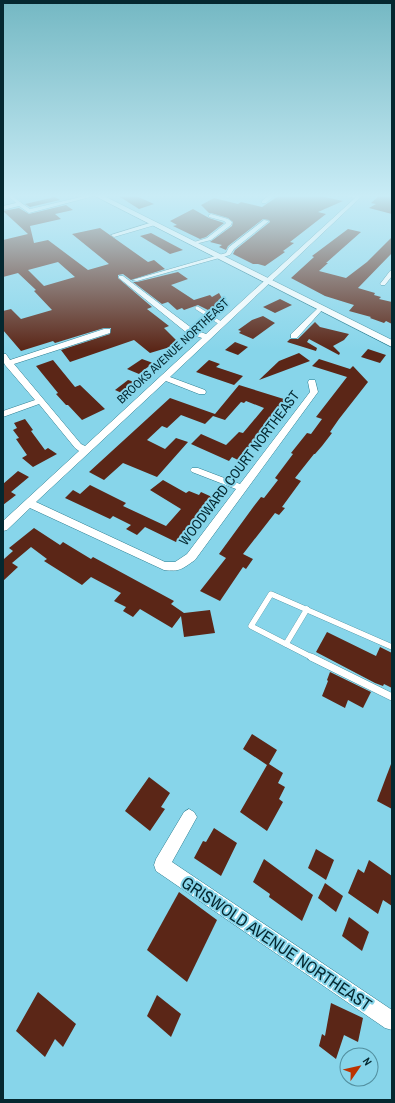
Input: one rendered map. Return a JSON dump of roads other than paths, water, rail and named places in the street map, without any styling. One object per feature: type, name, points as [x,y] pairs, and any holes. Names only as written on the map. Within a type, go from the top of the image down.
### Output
[{"type":"street","points":[[198,246],[392,344]]},
{"type":"street","points":[[135,280],[228,254],[233,246]]},
{"type":"street","name":"BROOKS AVENUE NORTHEAST","points":[[3,527],[305,246]]},
{"type":"street","points":[[383,284],[392,272]]},
{"type":"street","points":[[121,277],[185,328],[207,337]]},
{"type":"street","points":[[294,336],[321,308]]},
{"type":"street","points":[[85,450],[78,446],[6,359],[107,330]]},
{"type":"street","points":[[164,378],[202,392]]},
{"type":"street","name":"WOODWARD COURT NORTHEAST","points":[[30,503],[164,566],[177,567],[191,557],[314,392],[312,382]]},
{"type":"street","points":[[3,414],[40,401]]},
{"type":"street","points":[[195,470],[242,488]]},
{"type":"street","name":"GRISWOLD AVENUE NORTHEAST","points":[[189,817],[162,865],[392,1021]]},
{"type":"lane","points":[[197,308],[222,324]]},
{"type":"lane","points":[[392,647],[271,594],[251,626],[392,697]]},
{"type":"lane","points":[[286,644],[307,609]]}]
